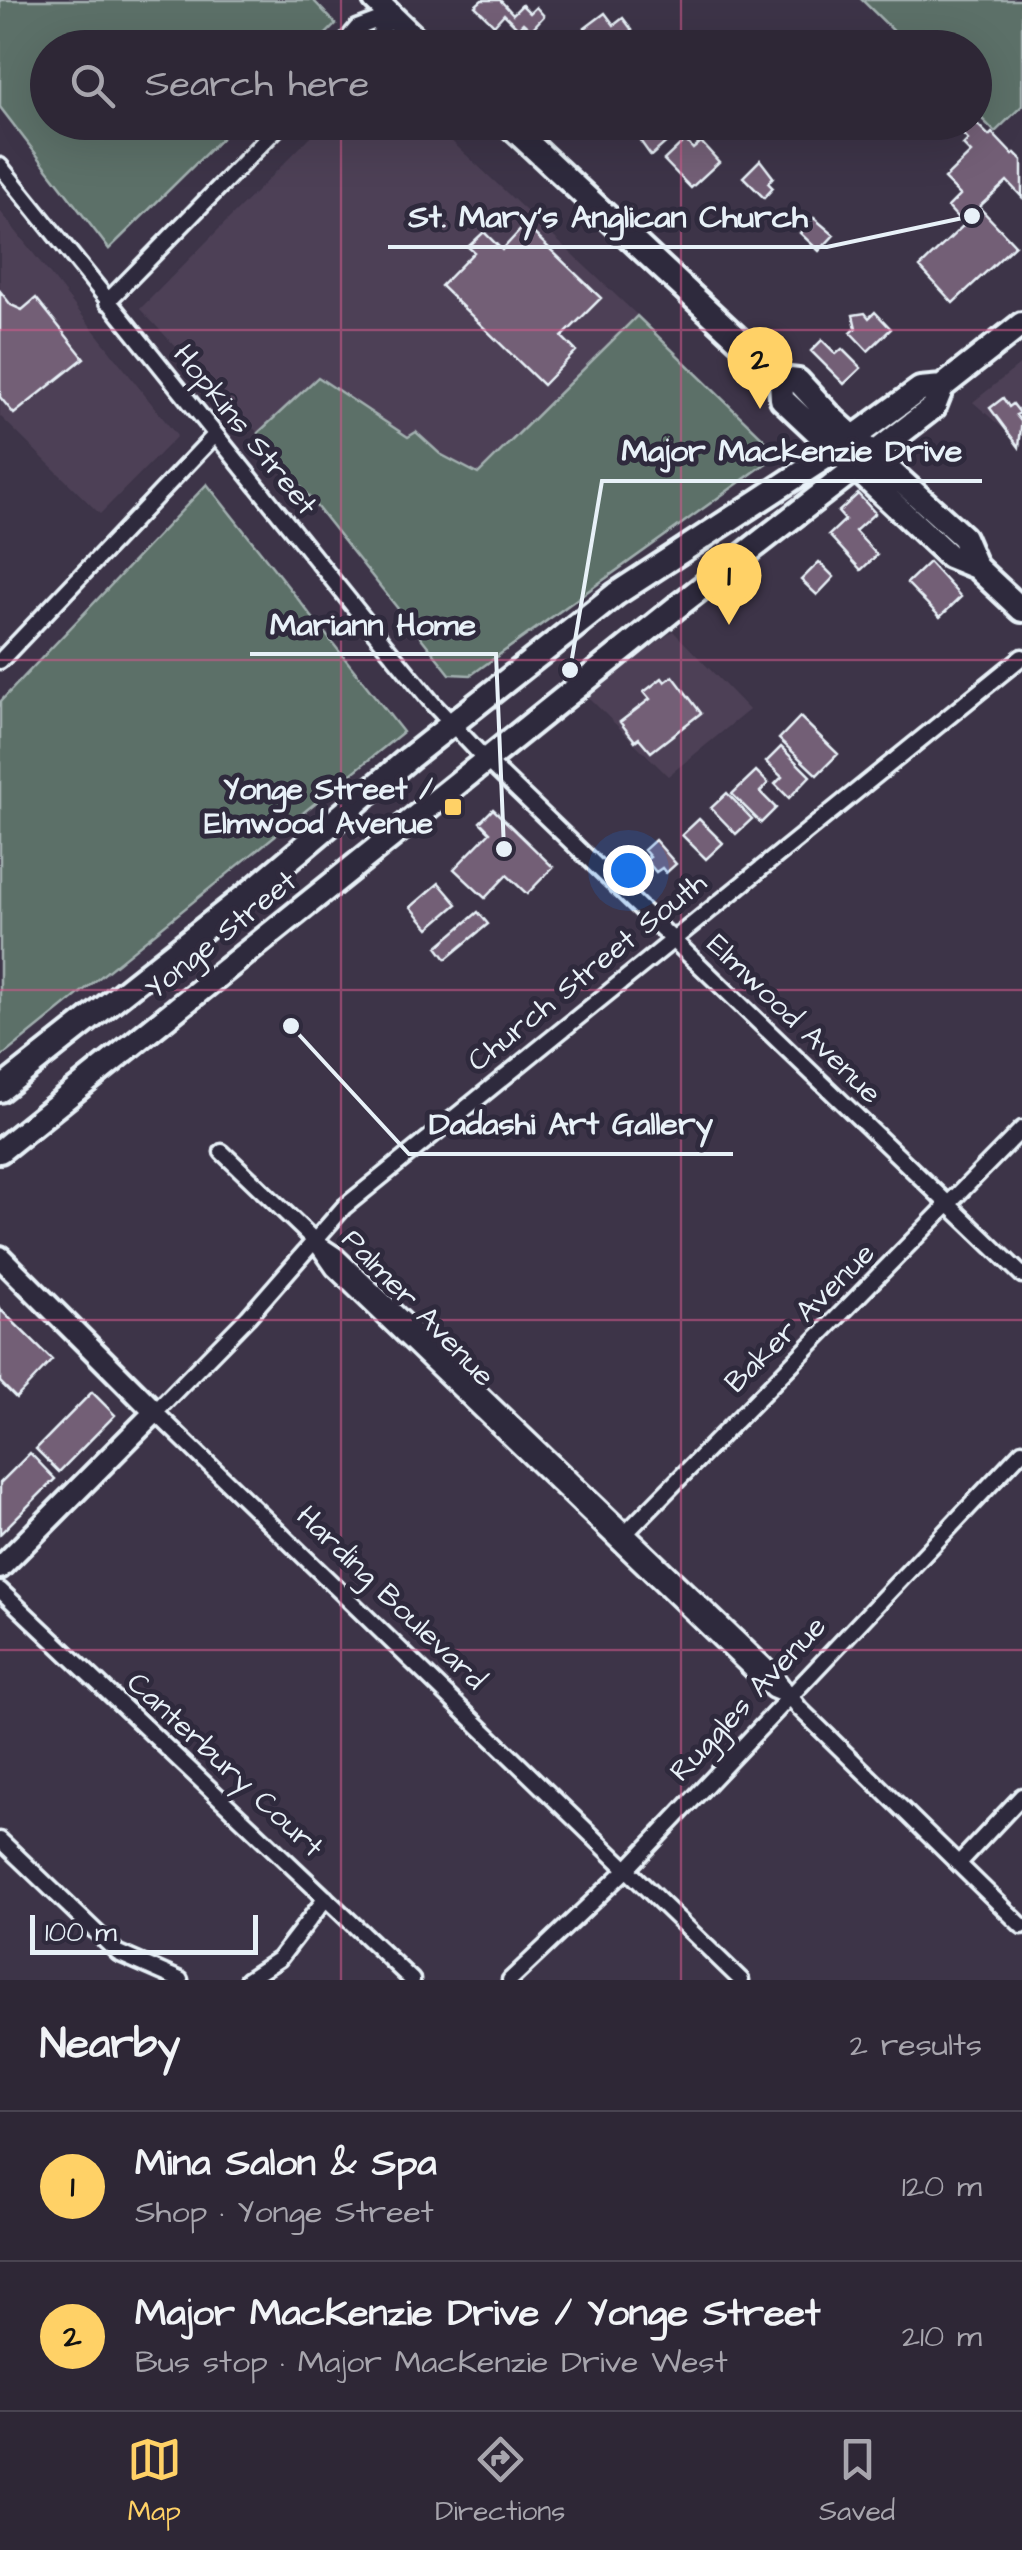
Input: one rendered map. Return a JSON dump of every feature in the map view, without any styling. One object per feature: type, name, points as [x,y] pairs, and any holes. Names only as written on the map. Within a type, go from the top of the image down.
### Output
[{"type":"main road","points":[[383,8],[406,30]]},
{"type":"main road","points":[[525,140],[780,379],[798,381],[963,537],[976,567]]},
{"type":"main road","name":"Yonge Street","points":[[0,1151],[486,760],[934,407],[942,388],[1022,324]]},
{"type":"main road","points":[[780,379],[782,398],[835,451],[949,556],[976,567],[1022,610]]},
{"type":"main road","name":"Yonge Street","points":[[0,1090],[254,890],[409,758],[616,594],[835,451],[920,389],[942,388]]},
{"type":"street","points":[[356,30],[383,8]]},
{"type":"street","points":[[107,302],[266,140]]},
{"type":"street","name":"Hopkins Street","points":[[0,166],[214,436],[486,760]]},
{"type":"street","points":[[0,660],[214,436]]},
{"type":"street","name":"Church Street South","points":[[0,1568],[248,1318],[344,1207],[1022,657]]},
{"type":"street","name":"Elmwood Avenue","points":[[486,760],[1022,1276]]},
{"type":"street","name":"Baker Avenue","points":[[622,1538],[1022,1129]]},
{"type":"street","name":"Palmer Avenue","points":[[222,1152],[315,1241],[334,1269],[622,1538],[772,1690],[787,1696],[1022,1926]]},
{"type":"street","name":"Harding Boulevard","points":[[0,1257],[741,1980]]},
{"type":"street","name":"Ruggles Avenue","points":[[510,1980],[627,1869],[1022,1450]]},
{"type":"street","name":"Canterbury Court","points":[[0,1590],[412,1980]]},
{"type":"street","points":[[959,1863],[1022,1796]]},
{"type":"street","points":[[0,1840],[118,1953],[180,1980]]},
{"type":"street","points":[[247,1980],[278,1958],[326,1898]]},
{"type":"shaded area","points":[[307,140],[450,140],[637,315],[478,474],[440,454],[416,432],[408,438],[318,377],[258,433],[140,309]]},
{"type":"shaded area","points":[[0,211],[177,436],[100,514],[0,416]]},
{"type":"shaded area","points":[[1022,363],[1022,445],[973,402]]},
{"type":"shaded area","points":[[673,631],[749,710],[668,776],[587,696]]},
{"type":"green space","points":[[0,0],[313,0],[336,24],[330,30],[30,30],[30,140],[220,140],[109,249],[0,107]]},
{"type":"green space","points":[[862,0],[1022,0],[1022,106],[995,132],[992,129],[992,30],[893,30]]},
{"type":"green space","points":[[637,316],[779,454],[471,675],[450,674],[258,433],[318,377],[408,437],[416,432],[440,454],[478,474]]},
{"type":"green space","points":[[207,484],[403,732],[0,1058],[0,702]]},
{"type":"building","points":[[482,0],[500,0],[513,14],[522,5],[530,13],[536,7],[544,16],[531,30],[523,23],[518,28],[504,14],[494,25],[475,6]]},
{"type":"building","points":[[605,13],[614,25],[623,18],[632,30],[586,30]]},
{"type":"building","points":[[992,133],[1015,153],[1022,160],[1022,197],[1007,181],[979,207],[1015,245],[953,303],[920,267],[964,225],[948,207],[960,195],[944,179],[971,153],[963,145],[968,140],[992,140]]},
{"type":"building","points":[[640,140],[669,140],[651,156]]},
{"type":"building","points":[[685,140],[693,149],[701,142],[719,162],[691,188],[664,160]]},
{"type":"building","points":[[760,160],[773,177],[768,183],[773,188],[764,198],[743,177]]},
{"type":"building","points":[[814,218],[834,235],[819,251],[800,233]]},
{"type":"building","points":[[525,225],[601,298],[562,337],[576,351],[543,385],[441,286],[474,252],[468,247],[484,232],[502,250]]},
{"type":"building","points":[[0,291],[11,305],[22,310],[36,298],[84,358],[14,414],[0,397]]},
{"type":"building","points":[[875,312],[891,329],[868,351],[851,333],[856,328],[853,315],[865,313],[869,318]]},
{"type":"building","points":[[822,340],[836,354],[842,349],[861,368],[844,384],[811,351]]},
{"type":"building","points":[[1003,398],[1009,407],[1013,404],[1020,413],[1016,415],[1022,418],[1019,447],[990,408]]},
{"type":"building","points":[[858,494],[875,513],[855,531],[877,555],[861,570],[829,535],[845,520],[838,512]]},
{"type":"building","points":[[819,562],[834,577],[817,595],[801,580]]},
{"type":"building","points":[[929,562],[961,597],[940,617],[907,583]]},
{"type":"building","points":[[673,676],[701,713],[651,752],[639,738],[635,741],[620,722],[650,699],[644,692],[662,678],[665,682]]},
{"type":"building","points":[[800,717],[838,754],[817,775],[779,739]]},
{"type":"building","points":[[781,747],[810,776],[789,798],[775,784],[782,777],[766,762]]},
{"type":"building","points":[[756,771],[768,783],[760,792],[776,808],[761,823],[732,794]]},
{"type":"building","points":[[727,793],[752,819],[736,834],[711,808]]},
{"type":"building","points":[[493,809],[553,867],[527,894],[507,875],[485,898],[454,869],[490,832],[480,822]]},
{"type":"building","points":[[699,819],[723,843],[706,859],[682,835]]},
{"type":"building","points":[[655,840],[676,864],[666,873],[662,868],[656,872],[646,860],[650,857],[644,850]]},
{"type":"building","points":[[439,883],[457,904],[429,928],[411,907]]},
{"type":"building","points":[[478,912],[488,924],[446,959],[437,947]]},
{"type":"building","points":[[0,1309],[52,1360],[16,1398],[0,1382]]},
{"type":"building","points":[[92,1392],[115,1415],[59,1472],[36,1449]]},
{"type":"building","points":[[30,1453],[55,1479],[0,1534],[0,1483]]},
{"type":"place","name":"St. Mary's Anglican Church","points":[[972,216]]},
{"type":"place","name":"Major MacKenzie Drive / Yonge Street","points":[[760,409]]},
{"type":"place","name":"Mina Salon & Spa","points":[[729,625]]},
{"type":"place","name":"Major Mackenzie Drive","points":[[570,670]]},
{"type":"place","name":"Yonge Street / Elmwood Avenue","points":[[453,807]]},
{"type":"place","name":"Mariann Home","points":[[504,849]]},
{"type":"place","name":"Dadashi Art Gallery","points":[[291,1026]]}]
